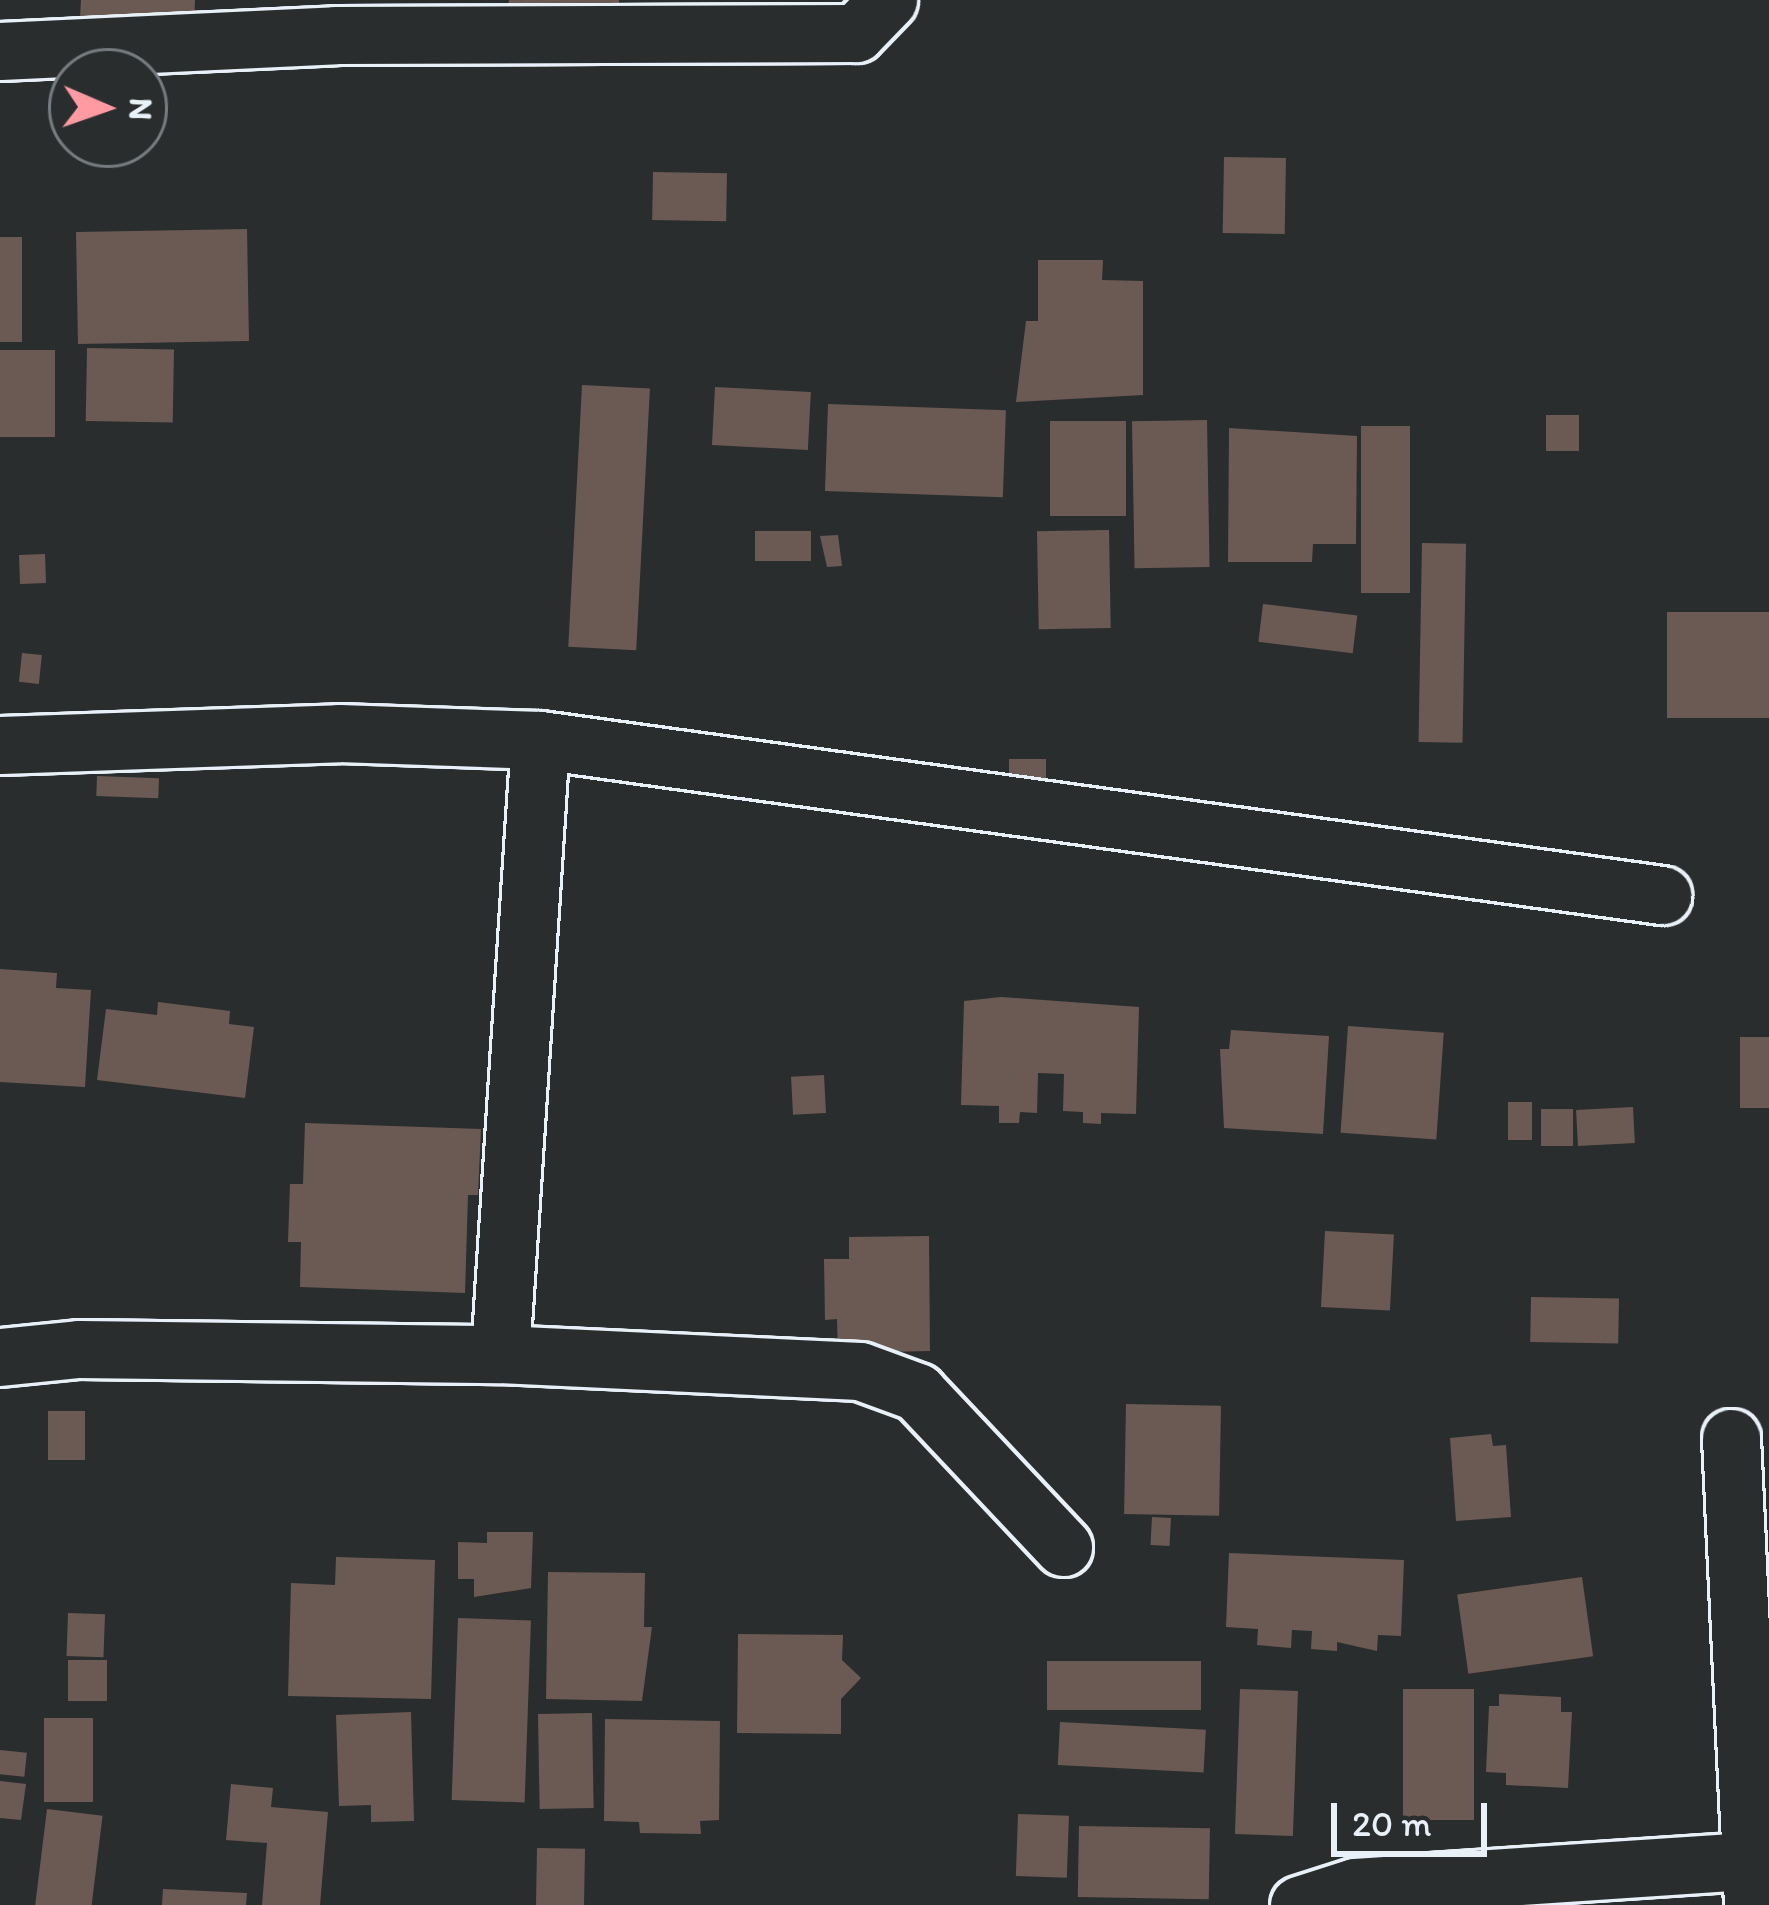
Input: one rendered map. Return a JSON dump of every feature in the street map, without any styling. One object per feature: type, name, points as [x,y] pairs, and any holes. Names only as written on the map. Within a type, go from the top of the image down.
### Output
[{"type":"street","points":[[0,51],[336,18],[856,33],[888,0]]},
{"type":"street","points":[[0,745],[339,733],[540,740],[1662,896]]},
{"type":"street","points":[[500,1354],[540,740]]},
{"type":"street","points":[[0,1357],[79,1349],[500,1354],[860,1371],[917,1392],[1063,1547]]},
{"type":"street","points":[[1299,1905],[1355,1887],[1750,1883],[1731,1438]]},
{"type":"building","points":[[81,0],[195,0],[194,22],[80,18]]},
{"type":"building","points":[[509,0],[619,0],[619,11],[508,8]]},
{"type":"building","points":[[1224,157],[1286,158],[1285,234],[1223,233]]},
{"type":"building","points":[[653,172],[727,173],[726,221],[652,220]]},
{"type":"building","points":[[247,229],[249,341],[78,344],[76,232]]},
{"type":"building","points":[[0,237],[22,237],[22,342],[0,342]]},
{"type":"building","points":[[1038,260],[1103,260],[1102,280],[1143,281],[1143,395],[1016,402],[1026,321],[1038,321]]},
{"type":"building","points":[[87,348],[174,350],[173,423],[86,421]]},
{"type":"building","points":[[0,350],[55,350],[55,437],[0,437]]},
{"type":"building","points":[[582,385],[650,389],[636,650],[568,647]]},
{"type":"building","points":[[715,387],[811,392],[808,450],[712,445]]},
{"type":"building","points":[[828,404],[1006,410],[1003,497],[825,491]]},
{"type":"building","points":[[1546,415],[1579,415],[1579,451],[1546,451]]},
{"type":"building","points":[[1207,420],[1210,567],[1135,568],[1132,421]]},
{"type":"building","points":[[1050,421],[1126,421],[1126,516],[1050,516]]},
{"type":"building","points":[[1361,426],[1410,426],[1410,593],[1361,593]]},
{"type":"building","points":[[1229,428],[1357,436],[1356,544],[1313,544],[1312,562],[1228,562]]},
{"type":"building","points":[[1109,530],[1111,628],[1039,629],[1037,531]]},
{"type":"building","points":[[755,531],[811,531],[811,561],[755,561]]},
{"type":"building","points":[[838,535],[842,566],[827,567],[820,536]]},
{"type":"building","points":[[1422,543],[1466,544],[1463,743],[1419,742]]},
{"type":"building","points":[[45,554],[46,583],[20,584],[19,555]]},
{"type":"building","points":[[1263,604],[1357,616],[1353,653],[1258,642]]},
{"type":"building","points":[[1667,612],[1769,612],[1769,718],[1667,718]]},
{"type":"building","points":[[22,653],[42,655],[39,684],[19,682]]},
{"type":"building","points":[[1009,759],[1046,759],[1046,800],[1009,800]]},
{"type":"building","points":[[97,776],[159,778],[158,798],[96,796]]},
{"type":"building","points":[[0,969],[57,973],[56,988],[91,990],[85,1087],[0,1082]]},
{"type":"building","points":[[1001,997],[1139,1007],[1136,1114],[1101,1113],[1101,1124],[1083,1123],[1083,1112],[1063,1111],[1064,1074],[1038,1073],[1037,1113],[1020,1112],[1019,1123],[999,1123],[999,1106],[961,1105],[964,1001]]},
{"type":"building","points":[[158,1002],[230,1011],[229,1024],[254,1027],[245,1098],[97,1080],[106,1009],[157,1015]]},
{"type":"building","points":[[1348,1026],[1444,1033],[1436,1139],[1341,1133]]},
{"type":"building","points":[[1231,1030],[1329,1036],[1323,1134],[1224,1128],[1220,1049],[1229,1049]]},
{"type":"building","points":[[1740,1037],[1769,1037],[1769,1108],[1740,1108]]},
{"type":"building","points":[[824,1075],[826,1113],[793,1115],[791,1077]]},
{"type":"building","points":[[1508,1102],[1532,1102],[1532,1140],[1508,1140]]},
{"type":"building","points":[[1633,1107],[1635,1143],[1578,1146],[1576,1110]]},
{"type":"building","points":[[1541,1109],[1573,1109],[1573,1146],[1541,1146]]},
{"type":"building","points":[[305,1123],[481,1129],[478,1195],[468,1195],[465,1293],[300,1287],[301,1242],[288,1242],[290,1184],[303,1184]]},
{"type":"building","points":[[1325,1231],[1394,1235],[1390,1311],[1321,1307]]},
{"type":"building","points":[[929,1236],[930,1351],[838,1353],[837,1319],[825,1320],[824,1259],[849,1259],[849,1237]]},
{"type":"building","points":[[1531,1297],[1619,1299],[1618,1344],[1530,1342]]},
{"type":"building","points":[[1126,1404],[1221,1406],[1219,1516],[1124,1514]]},
{"type":"building","points":[[48,1411],[85,1411],[85,1460],[48,1460]]},
{"type":"building","points":[[1491,1434],[1493,1446],[1506,1445],[1511,1517],[1456,1521],[1450,1438]]},
{"type":"building","points":[[1152,1517],[1171,1518],[1170,1546],[1151,1545]]},
{"type":"building","points":[[487,1532],[533,1532],[531,1588],[474,1597],[474,1579],[458,1579],[458,1542],[487,1543]]},
{"type":"building","points":[[1229,1553],[1404,1560],[1401,1636],[1378,1635],[1377,1651],[1337,1642],[1337,1651],[1311,1649],[1312,1631],[1292,1630],[1291,1648],[1257,1645],[1258,1629],[1226,1627]]},
{"type":"building","points":[[336,1557],[435,1560],[431,1699],[288,1696],[291,1583],[335,1585]]},
{"type":"building","points":[[548,1572],[645,1573],[644,1627],[652,1627],[642,1701],[546,1699]]},
{"type":"building","points":[[1582,1577],[1593,1656],[1468,1674],[1457,1595]]},
{"type":"building","points":[[68,1613],[105,1614],[103,1657],[66,1656]]},
{"type":"building","points":[[458,1618],[531,1621],[525,1802],[452,1800]]},
{"type":"building","points":[[738,1634],[843,1635],[842,1660],[861,1678],[841,1699],[841,1734],[737,1733]]},
{"type":"building","points":[[68,1660],[107,1660],[107,1701],[68,1701]]},
{"type":"building","points":[[1047,1661],[1201,1661],[1201,1710],[1047,1710]]},
{"type":"building","points":[[1240,1689],[1298,1691],[1293,1836],[1235,1834]]},
{"type":"building","points":[[1403,1689],[1474,1689],[1474,1820],[1403,1820]]},
{"type":"building","points":[[1499,1694],[1561,1697],[1561,1712],[1572,1712],[1568,1788],[1506,1785],[1506,1773],[1486,1772],[1489,1706],[1499,1706]]},
{"type":"building","points":[[411,1712],[414,1821],[371,1822],[371,1805],[339,1806],[336,1715]]},
{"type":"building","points":[[592,1713],[594,1808],[540,1809],[538,1714]]},
{"type":"building","points":[[44,1718],[93,1718],[93,1802],[44,1802]]},
{"type":"building","points":[[605,1719],[720,1721],[719,1820],[700,1821],[701,1834],[640,1833],[639,1822],[604,1821]]},
{"type":"building","points":[[1060,1722],[1206,1730],[1204,1773],[1058,1765]]},
{"type":"building","points":[[0,1750],[27,1753],[24,1777],[0,1774]]},
{"type":"building","points":[[0,1781],[26,1784],[21,1820],[0,1818]]},
{"type":"building","points":[[231,1784],[273,1788],[271,1807],[328,1812],[320,1905],[262,1905],[267,1843],[226,1840]]},
{"type":"building","points":[[47,1809],[103,1816],[92,1905],[35,1905]]},
{"type":"building","points":[[1018,1814],[1069,1816],[1067,1878],[1016,1876]]},
{"type":"building","points":[[1079,1826],[1210,1828],[1209,1899],[1078,1897]]},
{"type":"building","points":[[537,1848],[585,1849],[584,1905],[536,1905]]},
{"type":"building","points":[[163,1889],[247,1893],[246,1905],[162,1905]]}]
